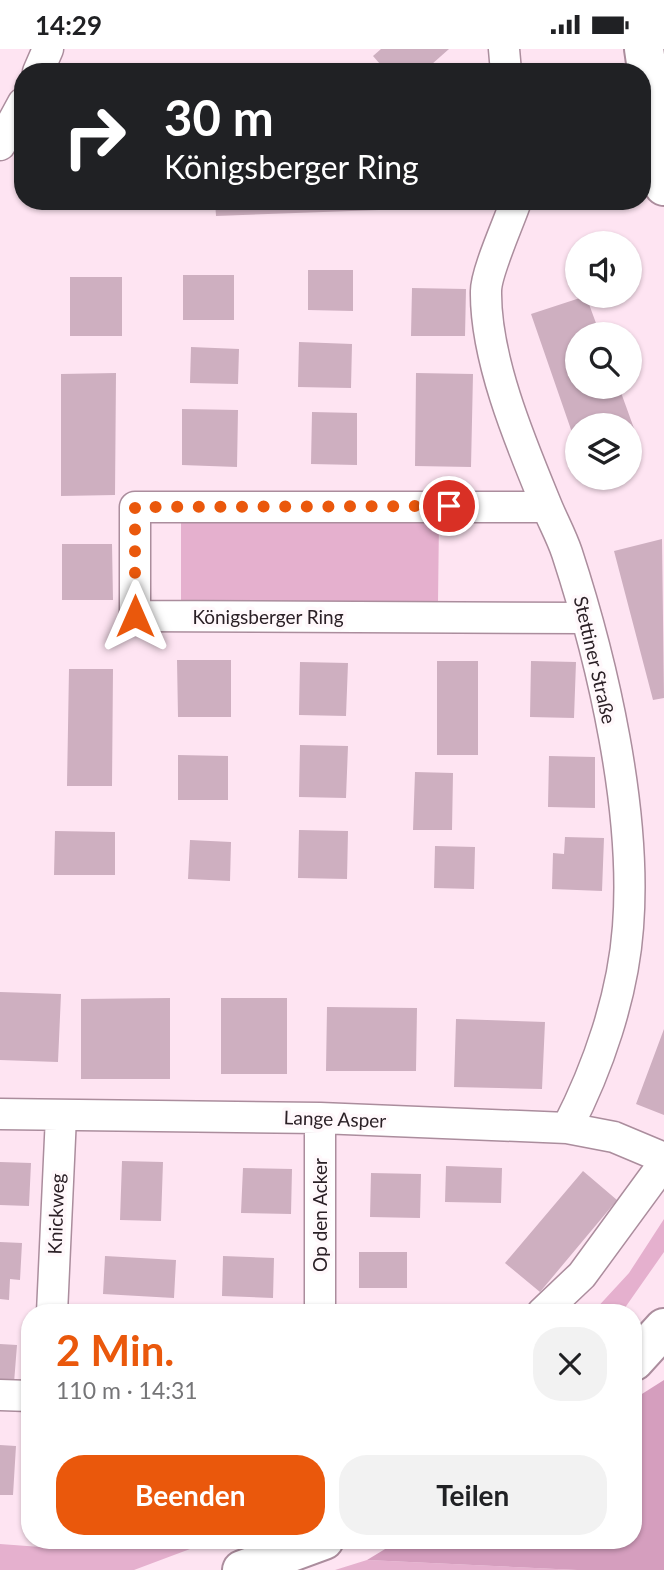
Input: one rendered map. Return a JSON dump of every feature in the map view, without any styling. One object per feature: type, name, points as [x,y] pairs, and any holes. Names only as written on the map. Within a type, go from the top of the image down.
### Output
[{"type":"main road","points":[[651,109],[664,186]]},
{"type":"main road","points":[[642,1352],[664,1328]]},
{"type":"main road","points":[[242,1570],[299,1549]]},
{"type":"street","points":[[0,145],[14,119]]},
{"type":"street","name":"Stettiner Straße","points":[[513,210],[485,289],[493,351],[547,507],[566,549],[585,618],[607,707],[620,785],[628,860],[628,928],[614,999],[590,1083],[567,1128]]},
{"type":"street","name":"Königsberger Ring","points":[[547,507],[135,507],[135,616],[585,618]]},
{"type":"street","name":"Lange Asper","points":[[0,1114],[61,1117],[320,1118],[567,1128],[614,1137],[664,1160]]},
{"type":"street","name":"Knickweg","points":[[52,1304],[61,1117]]},
{"type":"street","name":"Op den Acker","points":[[320,1118],[320,1304]]},
{"type":"street","points":[[552,1304],[583,1275],[664,1160]]},
{"type":"street","points":[[0,1395],[21,1396]]},
{"type":"shaded area","points":[[181,519],[439,520],[438,602],[181,603]]},
{"type":"shaded area","points":[[664,1219],[664,1252],[628,1304],[600,1304],[629,1273]]},
{"type":"shaded area","points":[[664,1380],[664,1570],[577,1570],[367,1560],[385,1549],[642,1549],[642,1394]]},
{"type":"shaded area","points":[[0,1544],[21,1546],[21,1549],[190,1549],[134,1570],[0,1570]]},
{"type":"shaded area","points":[[367,1560],[577,1570],[335,1570]]},
{"type":"building","points":[[381,49],[449,49],[433,63],[379,63],[373,56]]},
{"type":"building","points":[[216,210],[380,210],[216,216]]},
{"type":"building","points":[[308,270],[353,270],[353,311],[308,310]]},
{"type":"building","points":[[183,275],[234,275],[234,320],[183,320]]},
{"type":"building","points":[[70,277],[122,277],[122,336],[70,336]]},
{"type":"building","points":[[412,288],[466,289],[465,336],[411,336]]},
{"type":"building","points":[[565,303],[565,308],[590,308],[596,322],[565,322],[565,399],[623,399],[628,413],[565,413],[531,314]]},
{"type":"building","points":[[299,342],[352,344],[351,388],[298,387]]},
{"type":"building","points":[[191,347],[239,349],[238,384],[190,383]]},
{"type":"building","points":[[116,373],[115,495],[61,496],[61,374]]},
{"type":"building","points":[[416,373],[473,374],[471,467],[415,466]]},
{"type":"building","points":[[182,409],[238,410],[237,467],[182,465]]},
{"type":"building","points":[[312,412],[357,413],[357,465],[311,464]]},
{"type":"building","points":[[662,539],[664,698],[653,700],[614,551]]},
{"type":"building","points":[[62,544],[112,544],[113,600],[62,600]]},
{"type":"building","points":[[177,660],[231,660],[231,717],[178,717]]},
{"type":"building","points":[[437,661],[478,661],[478,755],[437,755]]},
{"type":"building","points":[[531,661],[576,662],[574,718],[530,717]]},
{"type":"building","points":[[300,662],[348,663],[346,716],[299,715]]},
{"type":"building","points":[[69,669],[113,669],[112,786],[67,786]]},
{"type":"building","points":[[300,745],[348,746],[346,798],[299,797]]},
{"type":"building","points":[[178,755],[228,756],[228,800],[178,800]]},
{"type":"building","points":[[549,756],[595,757],[595,808],[548,807]]},
{"type":"building","points":[[415,772],[453,773],[452,830],[413,830]]},
{"type":"building","points":[[299,830],[348,831],[347,879],[298,878]]},
{"type":"building","points":[[55,831],[115,832],[115,875],[54,875]]},
{"type":"building","points":[[565,837],[604,838],[602,891],[552,889],[553,853],[564,854]]},
{"type":"building","points":[[190,840],[231,842],[230,881],[188,879]]},
{"type":"building","points":[[435,846],[475,847],[474,889],[434,888]]},
{"type":"building","points":[[0,992],[61,994],[58,1062],[0,1060]]},
{"type":"building","points":[[170,998],[170,1079],[81,1079],[81,999]]},
{"type":"building","points":[[221,998],[287,998],[287,1074],[221,1074]]},
{"type":"building","points":[[327,1007],[417,1008],[416,1071],[326,1071]]},
{"type":"building","points":[[456,1019],[545,1022],[542,1089],[454,1087]]},
{"type":"building","points":[[664,1029],[664,1115],[636,1104]]},
{"type":"building","points":[[122,1161],[163,1162],[161,1221],[120,1220]]},
{"type":"building","points":[[0,1162],[31,1163],[29,1206],[0,1205]]},
{"type":"building","points":[[446,1166],[502,1168],[501,1203],[445,1202]]},
{"type":"building","points":[[243,1168],[292,1169],[291,1214],[241,1213]]},
{"type":"building","points":[[583,1171],[617,1200],[540,1292],[505,1263]]},
{"type":"building","points":[[371,1173],[421,1174],[420,1218],[370,1217]]},
{"type":"building","points":[[0,1242],[22,1243],[20,1280],[10,1279],[9,1300],[0,1299]]},
{"type":"building","points":[[359,1252],[407,1252],[407,1288],[359,1288]]},
{"type":"building","points":[[105,1256],[176,1260],[174,1298],[103,1294]]},
{"type":"building","points":[[223,1256],[274,1258],[273,1298],[222,1296]]},
{"type":"building","points":[[0,1344],[17,1345],[14,1383],[0,1382]]},
{"type":"building","points":[[0,1445],[16,1446],[13,1495],[0,1495]]},
{"type":"route","points":[[135,616],[135,507],[449,506]]}]
